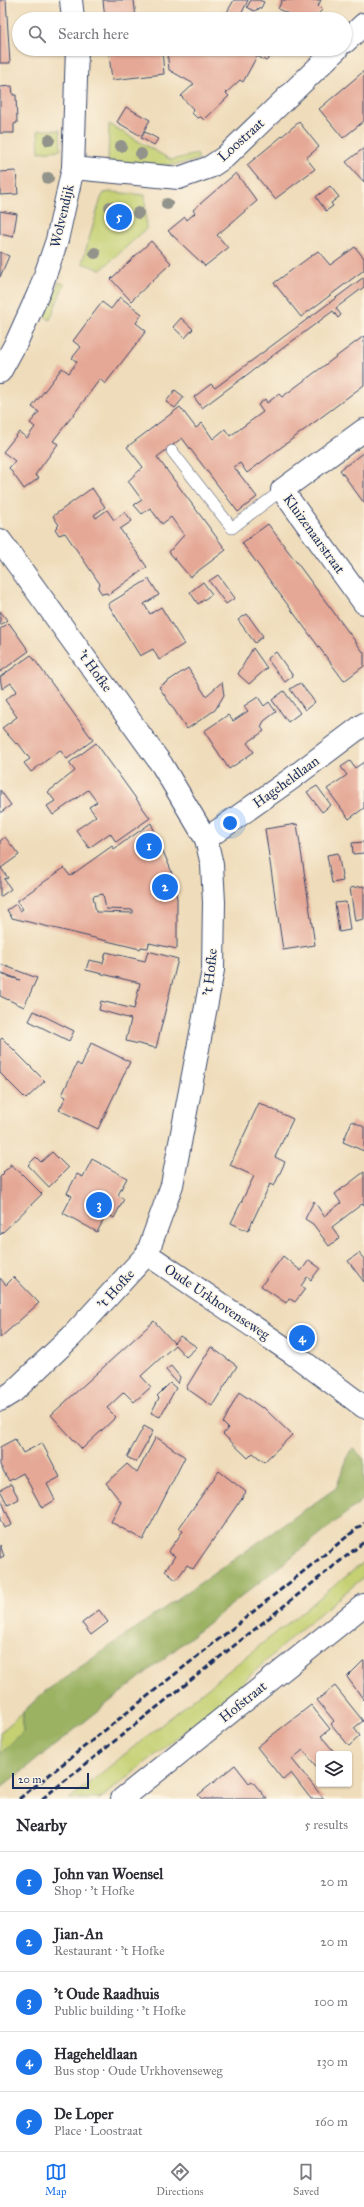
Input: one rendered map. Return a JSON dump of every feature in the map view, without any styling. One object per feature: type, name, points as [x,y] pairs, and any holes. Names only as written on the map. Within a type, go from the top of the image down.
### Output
[{"type":"street","points":[[71,0],[72,12]]},
{"type":"street","points":[[352,35],[364,24]]},
{"type":"street","name":"Wolvendijk","points":[[0,372],[17,342],[40,290],[57,240],[73,168],[77,56]]},
{"type":"street","name":"Loostraat","points":[[73,168],[179,178],[210,167],[226,157],[331,56]]},
{"type":"street","name":"Kluizenaarstraat","points":[[364,430],[282,490],[364,603]]},
{"type":"street","name":"'t Hofke","points":[[0,540],[162,765],[206,839],[212,865],[214,902],[213,970],[172,1186],[147,1254],[71,1337],[13,1392],[0,1400]]},
{"type":"street","name":"Hageheldlaan","points":[[206,839],[291,779],[364,724]]},
{"type":"street","name":"Oude Urkhovenseweg","points":[[147,1254],[292,1353],[364,1407]]},
{"type":"street","name":"Hofstraat","points":[[122,1799],[364,1605]]},
{"type":"lane","points":[[172,451],[232,528],[282,490]]},
{"type":"green space","points":[[109,124],[171,160],[197,154],[199,159],[165,165],[143,165],[108,161]]},
{"type":"green space","points":[[38,130],[60,130],[61,150],[39,152]]},
{"type":"green space","points":[[111,192],[145,195],[146,229],[101,270],[82,263],[101,198],[104,193]]},
{"type":"green space","points":[[59,282],[64,284],[50,320],[45,317]]},
{"type":"green space","points":[[354,1449],[364,1459],[364,1499],[0,1789],[0,1754],[23,1732],[23,1712],[43,1693],[336,1488],[350,1451]]},
{"type":"green space","points":[[364,1562],[364,1577],[296,1633],[223,1701],[100,1799],[69,1799]]},
{"type":"green space","points":[[23,1712],[23,1732],[0,1754],[0,1733]]},
{"type":"building","points":[[0,0],[6,0],[10,63],[0,63]]},
{"type":"building","points":[[103,0],[134,0],[135,12],[104,12]]},
{"type":"building","points":[[234,0],[248,0],[242,12],[227,12]]},
{"type":"building","points":[[251,0],[259,0],[264,2],[261,8],[254,11],[247,7]]},
{"type":"building","points":[[282,0],[321,0],[318,6],[322,10],[320,12],[284,12],[278,9]]},
{"type":"building","points":[[109,56],[163,56],[164,74],[112,80]]},
{"type":"building","points":[[168,56],[257,56],[243,82],[240,80],[226,93],[229,96],[204,120],[201,117],[197,118],[192,113],[193,109],[181,96],[194,84],[169,70]]},
{"type":"building","points":[[257,56],[271,56],[266,61]]},
{"type":"building","points":[[364,71],[364,121],[343,138],[319,109]]},
{"type":"building","points":[[12,86],[13,95],[16,95],[17,123],[14,124],[14,133],[0,133],[0,87]]},
{"type":"building","points":[[126,107],[150,120],[141,136],[117,122]]},
{"type":"building","points":[[299,122],[319,147],[306,158],[315,169],[275,199],[247,165]]},
{"type":"building","points":[[145,132],[158,139],[154,145],[141,138]]},
{"type":"building","points":[[364,148],[364,182],[346,162]]},
{"type":"building","points":[[16,171],[18,194],[0,195],[0,172]]},
{"type":"building","points":[[236,173],[257,201],[217,235],[228,248],[205,266],[168,231],[185,217],[187,220],[195,213],[193,210]]},
{"type":"building","points":[[330,186],[339,197],[331,203],[333,206],[326,211],[316,197]]},
{"type":"building","points":[[0,211],[17,214],[13,237],[0,234]]},
{"type":"building","points":[[151,241],[171,263],[131,301],[111,279]]},
{"type":"building","points":[[355,247],[364,258],[364,270],[301,317],[274,283],[318,251],[330,265]]},
{"type":"building","points":[[0,252],[9,256],[0,277]]},
{"type":"building","points":[[364,277],[364,287],[336,308],[341,315],[338,318],[333,311],[202,408],[194,397],[211,384],[215,388]]},
{"type":"building","points":[[120,297],[142,314],[136,323],[146,331],[105,384],[100,379],[53,441],[58,444],[35,475],[39,478],[24,489],[9,468],[15,461],[3,452],[19,432],[27,438],[35,427],[30,423],[39,412],[32,407],[62,368],[69,373],[77,362],[72,358],[81,347],[73,341],[102,302],[111,309]]},
{"type":"building","points":[[181,318],[193,329],[185,338],[173,327]]},
{"type":"building","points":[[364,336],[364,385],[247,473],[240,463],[234,467],[257,497],[238,512],[182,438],[157,457],[226,550],[190,577],[169,552],[184,535],[171,517],[162,524],[150,508],[142,514],[134,505],[142,500],[128,481],[143,467],[127,447],[180,407],[196,428],[202,423],[213,439],[225,429],[230,436],[263,412],[258,405],[265,399],[267,403],[279,394],[282,397]]},
{"type":"building","points":[[175,390],[184,397],[175,408],[166,402]]},
{"type":"building","points":[[364,452],[364,503],[340,470]]},
{"type":"building","points":[[92,488],[105,507],[94,515],[96,518],[107,510],[114,520],[125,512],[132,521],[120,529],[147,567],[108,595],[107,593],[102,594],[98,588],[100,584],[65,533],[59,535],[55,529],[59,525],[53,516]]},
{"type":"building","points":[[268,524],[364,653],[364,666],[344,681],[242,543]]},
{"type":"building","points":[[218,575],[235,598],[226,604],[209,581]]},
{"type":"building","points":[[149,579],[159,595],[144,604],[150,614],[161,607],[184,644],[159,660],[153,649],[140,656],[108,604]]},
{"type":"building","points":[[203,582],[212,594],[198,604],[190,592]]},
{"type":"building","points":[[0,611],[7,620],[0,625]]},
{"type":"building","points":[[247,614],[263,636],[255,643],[238,620]]},
{"type":"building","points":[[9,623],[29,651],[0,672],[0,629]]},
{"type":"building","points":[[253,648],[267,668],[249,684],[238,674]]},
{"type":"building","points":[[276,652],[293,676],[285,682],[267,659]]},
{"type":"building","points":[[31,655],[93,740],[67,759],[60,750],[31,772],[24,763],[30,759],[18,743],[16,744],[2,728],[17,717],[5,700],[17,691],[11,683],[2,689],[0,677]]},
{"type":"building","points":[[188,668],[206,696],[222,682],[224,695],[215,710],[187,729],[159,687]]},
{"type":"building","points":[[300,683],[315,702],[305,710],[290,689]]},
{"type":"building","points":[[284,691],[300,713],[288,722],[272,700]]},
{"type":"building","points":[[258,697],[264,706],[269,702],[276,712],[264,721],[261,727],[264,731],[247,743],[254,752],[229,769],[204,731],[228,715],[233,721],[248,711],[244,706]]},
{"type":"building","points":[[96,743],[150,818],[116,842],[110,833],[89,848],[76,830],[96,816],[89,807],[97,802],[88,790],[53,815],[47,806],[55,801],[48,792],[75,771],[69,763]]},
{"type":"building","points":[[350,761],[355,768],[364,762],[364,808],[349,819],[327,789],[347,775],[341,767]]},
{"type":"building","points":[[317,786],[331,805],[322,812],[307,792]]},
{"type":"building","points":[[0,790],[11,805],[0,813]]},
{"type":"building","points":[[151,823],[171,870],[177,898],[177,949],[149,943],[148,948],[141,947],[140,949],[12,918],[7,910],[16,904],[20,911],[23,909],[17,901],[64,868],[70,876],[112,846],[114,849]],"holes":[[[103,894],[106,909],[133,910],[133,913],[96,912],[93,896]]]},
{"type":"building","points":[[297,824],[315,945],[283,950],[265,829]]},
{"type":"building","points":[[5,837],[19,855],[1,868],[8,878],[4,879],[11,889],[0,897],[0,841]]},
{"type":"building","points":[[364,842],[364,853],[353,854],[352,843]]},
{"type":"building","points":[[338,853],[343,881],[332,883],[327,855]]},
{"type":"building","points":[[364,886],[364,919],[355,921],[350,888]]},
{"type":"building","points":[[346,902],[350,930],[339,932],[335,903]]},
{"type":"building","points":[[148,951],[178,959],[156,1048],[126,1041],[131,1019],[99,1010],[101,1001],[134,1009],[140,983],[86,970],[89,960],[103,963],[106,952],[145,961]]},
{"type":"building","points":[[0,964],[37,978],[24,1007],[0,996],[0,974],[20,980],[0,972]]},
{"type":"building","points":[[34,1011],[74,1031],[69,1041],[29,1021]]},
{"type":"building","points":[[2,1038],[45,1081],[26,1099],[0,1073],[0,1040]]},
{"type":"building","points":[[91,1043],[130,1062],[98,1129],[59,1110],[66,1097],[62,1095],[77,1063],[81,1066]]},
{"type":"building","points":[[259,1103],[293,1119],[275,1157],[285,1162],[274,1186],[270,1184],[248,1231],[231,1223],[254,1176],[230,1165]]},
{"type":"building","points":[[352,1121],[364,1127],[364,1151],[343,1142]]},
{"type":"building","points":[[52,1152],[68,1168],[49,1187],[28,1165],[36,1157],[41,1162]]},
{"type":"building","points":[[92,1159],[127,1178],[118,1195],[124,1199],[114,1218],[107,1214],[97,1232],[63,1213],[72,1196],[67,1193],[77,1174],[83,1177]]},
{"type":"building","points":[[10,1164],[42,1194],[0,1235],[0,1177],[4,1173],[3,1172],[10,1167]]},
{"type":"building","points":[[364,1172],[364,1206],[362,1204],[332,1227],[340,1238],[329,1246],[313,1224],[305,1219],[314,1201],[324,1216],[341,1203],[335,1194]]},
{"type":"building","points":[[359,1253],[364,1259],[364,1282],[348,1261]]},
{"type":"building","points":[[283,1256],[301,1271],[309,1260],[320,1268],[311,1280],[307,1277],[301,1286],[305,1289],[295,1302],[289,1298],[286,1303],[261,1286]]},
{"type":"building","points":[[14,1277],[39,1303],[0,1338],[0,1278],[6,1285]]},
{"type":"building","points":[[154,1321],[174,1343],[180,1336],[197,1347],[186,1357],[175,1345],[141,1376],[151,1387],[134,1402],[124,1392],[107,1408],[116,1417],[82,1449],[51,1415]]},
{"type":"building","points":[[211,1347],[237,1366],[212,1406],[186,1388]]},
{"type":"building","points":[[171,1366],[180,1377],[178,1384],[166,1370]]},
{"type":"building","points":[[170,1383],[176,1388],[160,1417],[151,1413],[159,1398],[157,1396]]},
{"type":"building","points":[[239,1392],[262,1408],[263,1407],[292,1435],[264,1462],[253,1453],[248,1458],[223,1434],[228,1428],[223,1423]]},
{"type":"building","points":[[144,1426],[153,1431],[136,1462],[127,1457]]},
{"type":"building","points":[[156,1437],[185,1457],[143,1540],[111,1522],[121,1502],[106,1483],[127,1464],[137,1473]]},
{"type":"building","points":[[15,1439],[23,1453],[42,1443],[60,1477],[47,1484],[55,1500],[42,1508],[23,1473],[9,1481],[0,1465],[0,1447]]},
{"type":"building","points":[[219,1471],[246,1492],[193,1569],[187,1565],[176,1580],[165,1571],[175,1556],[168,1552],[183,1531],[179,1528]]},
{"type":"building","points":[[11,1484],[19,1499],[8,1505],[0,1490]]},
{"type":"building","points":[[0,1497],[12,1525],[4,1528],[0,1519]]},
{"type":"building","points":[[0,1545],[4,1556],[0,1558]]},
{"type":"building","points":[[99,1610],[108,1622],[91,1635],[82,1623]]},
{"type":"building","points":[[364,1661],[364,1700],[347,1677]]},
{"type":"building","points":[[335,1686],[363,1721],[354,1728],[360,1736],[349,1746],[331,1724],[334,1721],[317,1700]]},
{"type":"building","points":[[311,1705],[330,1729],[321,1736],[334,1751],[316,1751],[316,1766],[303,1750],[292,1759],[324,1799],[311,1799],[291,1773],[283,1780],[257,1747]]},
{"type":"building","points":[[235,1765],[249,1783],[252,1781],[267,1799],[202,1799],[198,1795]]},
{"type":"railway","points":[[19,1799],[364,1523]]},
{"type":"railway","points":[[42,1799],[364,1542]]},
{"type":"place","name":"De Loper","points":[[119,217]]},
{"type":"place","name":"John van Woensel","points":[[149,846]]},
{"type":"place","name":"Jian-An","points":[[165,887]]},
{"type":"place","name":"'t Oude Raadhuis","points":[[99,1205]]},
{"type":"place","name":"Hageheldlaan","points":[[302,1338]]}]
